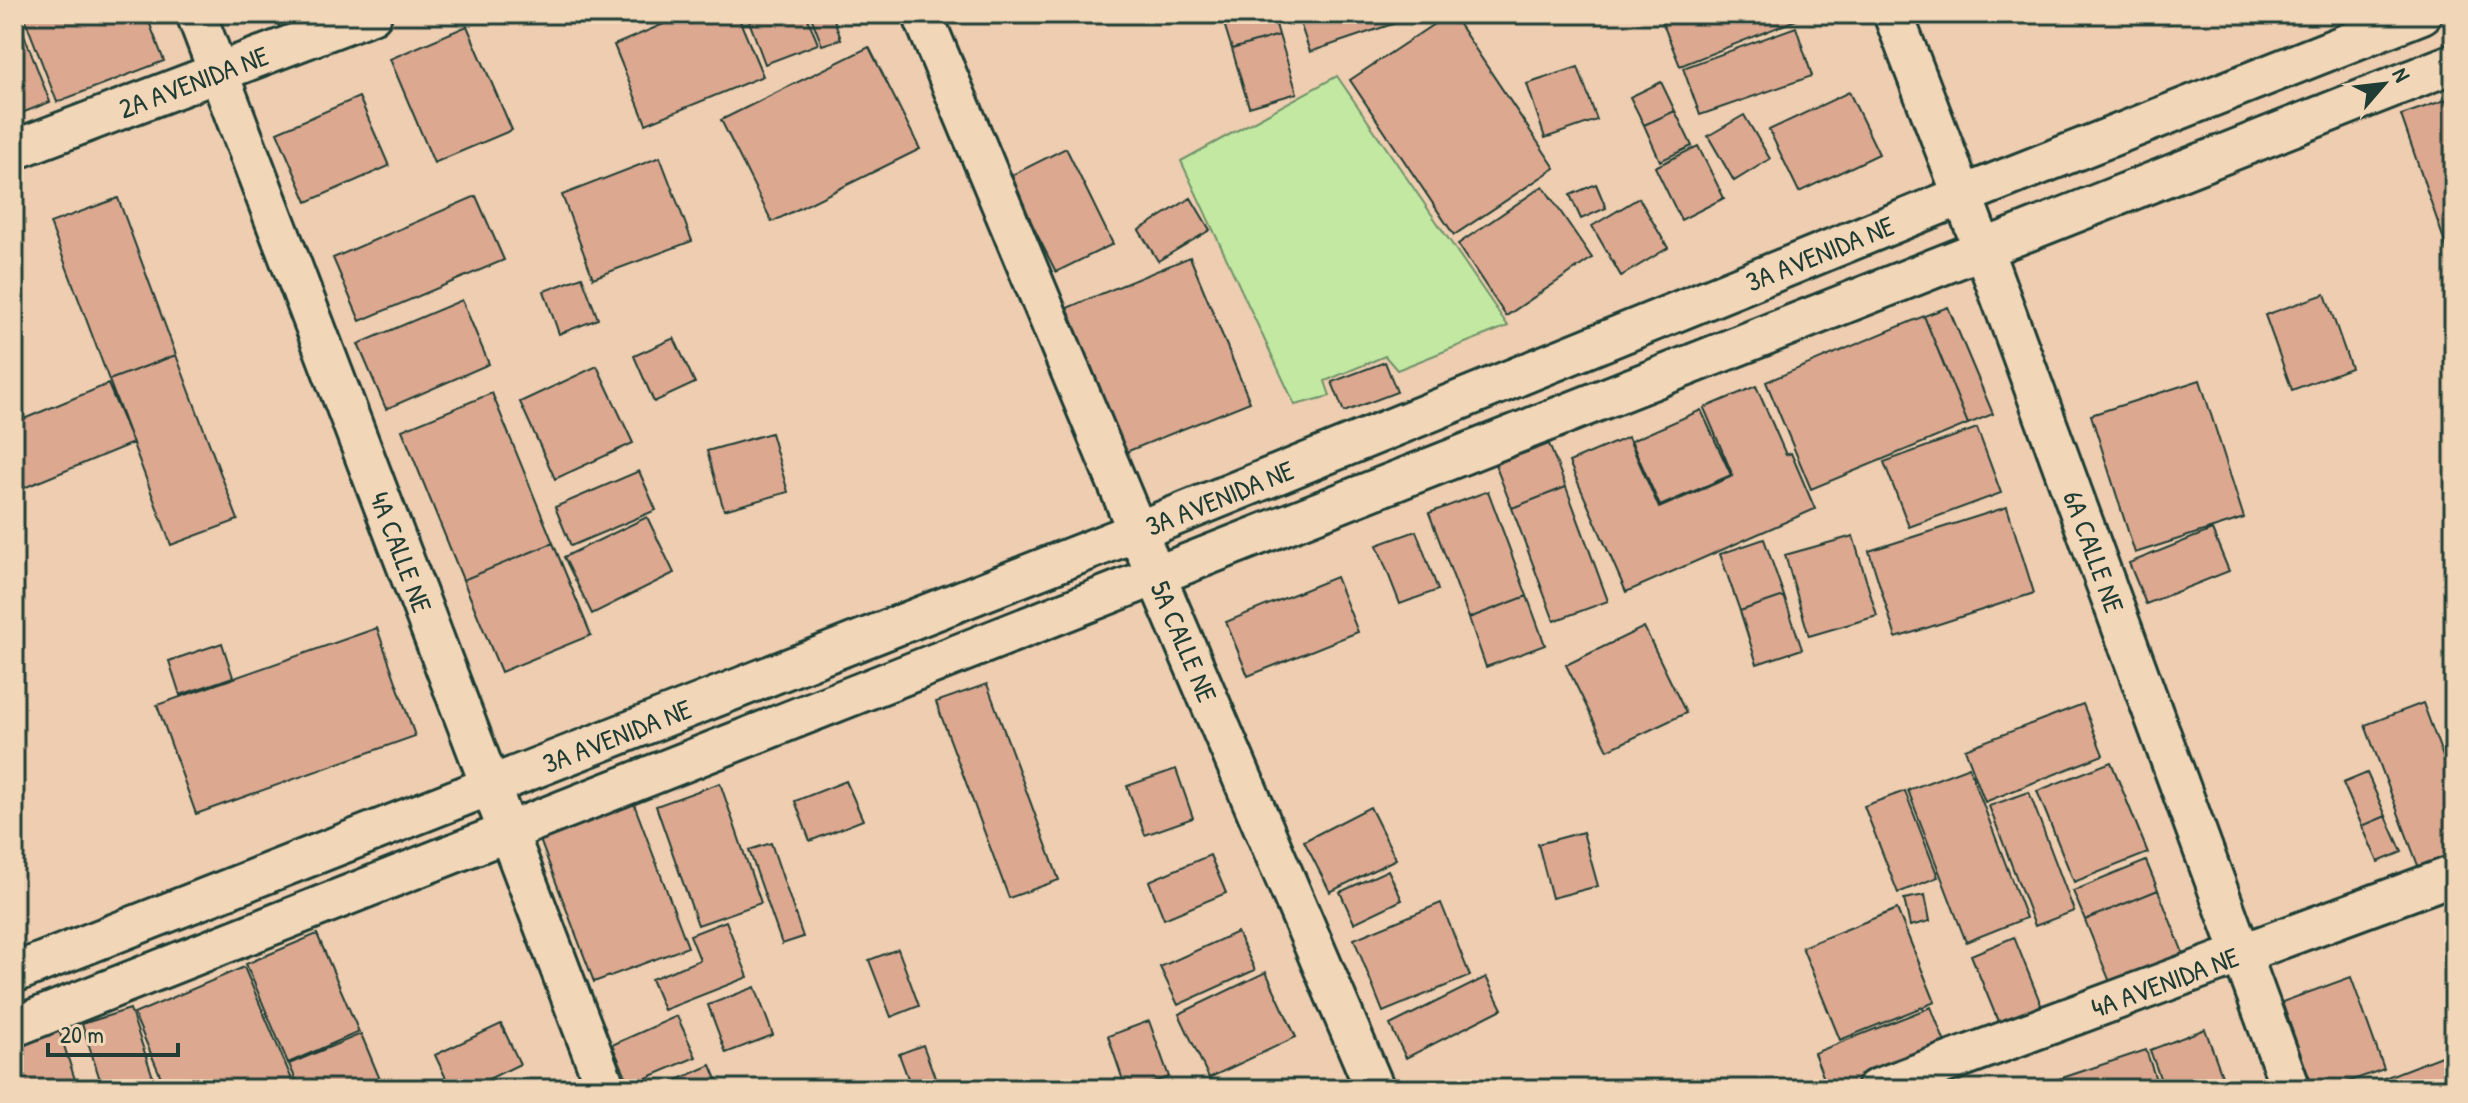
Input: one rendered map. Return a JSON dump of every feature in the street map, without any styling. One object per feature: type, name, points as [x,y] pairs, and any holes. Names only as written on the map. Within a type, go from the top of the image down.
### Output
[{"type":"street","name":"4A CALLE NE","points":[[196,14],[606,1089]]},
{"type":"street","name":"2A AVENIDA NE","points":[[14,150],[372,14]]},
{"type":"street","name":"5A CALLE NE","points":[[922,14],[1156,576],[1375,1089]]},
{"type":"street","name":"6A CALLE NE","points":[[1893,14],[1983,249],[2291,1089]]},
{"type":"street","name":"3A AVENIDA NE","points":[[14,973],[1138,531],[1961,196],[2422,14]]},
{"type":"street","points":[[14,1027],[2454,63]]},
{"type":"street","name":"4A AVENIDA NE","points":[[1876,1089],[2454,875]]},
{"type":"green space","points":[[1337,76],[1508,326],[1397,370],[1385,356],[1325,381],[1330,396],[1295,405],[1181,161]]},
{"type":"building","points":[[23,14],[146,14],[164,61],[57,102]]},
{"type":"building","points":[[274,14],[334,14],[282,34]]},
{"type":"building","points":[[687,14],[737,14],[763,76],[646,124],[614,45]]},
{"type":"building","points":[[766,14],[806,14],[818,44],[765,64],[749,21]]},
{"type":"building","points":[[810,14],[832,14],[841,39],[822,45]]},
{"type":"building","points":[[1221,14],[1273,14],[1279,35],[1232,49]]},
{"type":"building","points":[[1297,14],[1422,14],[1310,52]]},
{"type":"building","points":[[1452,14],[1555,168],[1454,235],[1350,80]]},
{"type":"building","points":[[1659,14],[1811,14],[1680,66]]},
{"type":"building","points":[[467,26],[512,130],[434,163],[390,59]]},
{"type":"building","points":[[1796,27],[1812,76],[1700,115],[1683,68]]},
{"type":"building","points":[[23,32],[50,102],[14,116],[14,35]]},
{"type":"building","points":[[1279,35],[1297,93],[1249,107],[1232,49]]},
{"type":"building","points":[[869,47],[920,149],[772,222],[721,120]]},
{"type":"building","points":[[1578,67],[1597,120],[1545,138],[1527,84]]},
{"type":"building","points":[[1661,82],[1675,111],[1644,125],[1630,97]]},
{"type":"building","points":[[1849,92],[1879,154],[1799,192],[1769,130]]},
{"type":"building","points":[[359,97],[389,166],[307,202],[277,132]]},
{"type":"building","points":[[2454,97],[2454,269],[2401,115]]},
{"type":"building","points":[[1675,111],[1692,146],[1660,161],[1644,125]]},
{"type":"building","points":[[1744,115],[1770,159],[1734,181],[1708,136]]},
{"type":"building","points":[[1698,146],[1724,198],[1681,220],[1655,167]]},
{"type":"building","points":[[1066,148],[1113,244],[1056,272],[1008,177]]},
{"type":"building","points":[[660,157],[692,241],[593,278],[562,195]]},
{"type":"building","points":[[1596,184],[1606,208],[1581,219],[1570,195]]},
{"type":"building","points":[[1543,186],[1592,258],[1506,316],[1458,244]]},
{"type":"building","points":[[476,196],[504,260],[360,321],[333,258]]},
{"type":"building","points":[[118,198],[176,355],[109,380],[50,223]]},
{"type":"building","points":[[1191,198],[1210,230],[1158,261],[1139,230]]},
{"type":"building","points":[[1639,198],[1668,248],[1621,276],[1592,226]]},
{"type":"building","points":[[1190,257],[1250,402],[1126,452],[1067,308]]},
{"type":"building","points":[[582,277],[598,319],[559,334],[544,291]]},
{"type":"building","points":[[2325,294],[2351,368],[2292,390],[2265,315]]},
{"type":"building","points":[[462,300],[489,364],[386,409],[358,344]]},
{"type":"building","points":[[1948,307],[1993,414],[1968,424],[1924,316]]},
{"type":"building","points":[[1924,316],[1968,424],[1811,489],[1766,382]]},
{"type":"building","points":[[674,338],[695,383],[654,402],[634,356]]},
{"type":"building","points":[[176,355],[238,520],[171,545],[109,380]]},
{"type":"building","points":[[1385,362],[1397,392],[1344,412],[1332,382]]},
{"type":"building","points":[[597,366],[633,443],[555,479],[520,402]]},
{"type":"building","points":[[2200,380],[2244,518],[2135,553],[2091,415]]},
{"type":"building","points":[[108,384],[133,443],[14,492],[14,423]]},
{"type":"building","points":[[1756,386],[1786,455],[1791,453],[1815,509],[1626,592],[1569,462],[1628,437],[1659,508],[1733,476],[1704,408]]},
{"type":"building","points":[[492,393],[553,543],[463,580],[402,430]]},
{"type":"building","points":[[1701,410],[1731,475],[1660,506],[1631,441]]},
{"type":"building","points":[[1977,428],[2001,493],[1909,527],[1884,462]]},
{"type":"building","points":[[771,433],[788,492],[724,510],[707,451]]},
{"type":"building","points":[[1549,444],[1566,487],[1512,508],[1495,464]]},
{"type":"building","points":[[639,471],[656,510],[571,546],[555,507]]},
{"type":"building","points":[[1566,487],[1608,601],[1554,621],[1512,508]]},
{"type":"building","points":[[1488,491],[1527,596],[1469,618],[1429,513]]},
{"type":"building","points":[[2007,507],[2034,593],[1896,638],[1869,551]]},
{"type":"building","points":[[647,517],[674,573],[592,614],[564,557]]},
{"type":"building","points":[[2212,530],[2229,571],[2146,604],[2129,563]]},
{"type":"building","points":[[1416,531],[1438,590],[1400,604],[1377,545]]},
{"type":"building","points":[[1853,536],[1877,616],[1809,636],[1785,555]]},
{"type":"building","points":[[1764,539],[1784,596],[1740,611],[1720,554]]},
{"type":"building","points":[[553,543],[591,635],[501,672],[463,580]]},
{"type":"building","points":[[1336,577],[1358,632],[1248,676],[1226,622]]},
{"type":"building","points":[[1527,596],[1545,645],[1486,667],[1469,618]]},
{"type":"building","points":[[1784,596],[1802,649],[1757,664],[1740,611]]},
{"type":"building","points":[[1644,627],[1686,713],[1608,750],[1566,665]]},
{"type":"building","points":[[377,628],[415,736],[196,814],[157,705]]},
{"type":"building","points":[[222,643],[233,677],[180,695],[169,661]]},
{"type":"building","points":[[987,684],[1059,880],[1009,898],[936,702]]},
{"type":"building","points":[[2423,703],[2454,786],[2454,864],[2422,876],[2365,725]]},
{"type":"building","points":[[2083,704],[2103,755],[1985,802],[1965,749]]},
{"type":"building","points":[[2111,762],[2148,853],[2074,882],[2037,791]]},
{"type":"building","points":[[1969,767],[2026,918],[1966,942],[1908,790]]},
{"type":"building","points":[[1176,769],[1193,818],[1145,835],[1127,786]]},
{"type":"building","points":[[2367,773],[2386,816],[2362,826],[2343,783]]},
{"type":"building","points":[[846,781],[863,820],[810,841],[795,801]]},
{"type":"building","points":[[720,783],[761,903],[698,925],[656,806]]},
{"type":"building","points":[[1905,791],[1938,877],[1898,893],[1864,806]]},
{"type":"building","points":[[2029,792],[2074,911],[2035,926],[1989,806]]},
{"type":"building","points":[[631,796],[688,947],[594,982],[537,832]]},
{"type":"building","points":[[1370,807],[1396,859],[1330,892],[1304,841]]},
{"type":"building","points":[[2386,816],[2402,852],[2378,862],[2362,826]]},
{"type":"building","points":[[1583,832],[1598,886],[1552,898],[1538,844]]},
{"type":"building","points":[[771,843],[803,937],[782,944],[749,850]]},
{"type":"building","points":[[1210,855],[1226,893],[1164,919],[1149,881]]},
{"type":"building","points":[[2146,861],[2158,890],[2085,920],[2073,891]]},
{"type":"building","points":[[1388,870],[1402,900],[1354,923],[1340,892]]},
{"type":"building","points":[[2158,890],[2185,958],[2112,987],[2085,920]]},
{"type":"building","points":[[1925,895],[1930,921],[1910,926],[1904,899]]},
{"type":"building","points":[[1441,903],[1470,976],[1383,1012],[1354,939]]},
{"type":"building","points":[[1897,909],[1935,1002],[1840,1040],[1802,947]]},
{"type":"building","points":[[726,921],[748,977],[664,1010],[651,979],[700,960],[690,935]]},
{"type":"building","points":[[1237,932],[1255,970],[1178,1005],[1160,967]]},
{"type":"building","points":[[317,934],[359,1032],[288,1063],[246,964]]},
{"type":"building","points":[[2014,937],[2046,1017],[2002,1031],[1971,955]]},
{"type":"building","points":[[898,949],[919,1006],[891,1017],[869,960]]},
{"type":"building","points":[[244,967],[296,1089],[166,1089],[134,1014]]},
{"type":"building","points":[[1266,972],[1296,1037],[1209,1078],[1179,1014]]},
{"type":"building","points":[[1486,977],[1502,1009],[1406,1058],[1390,1025]]},
{"type":"building","points":[[2351,977],[2384,1069],[2328,1089],[2313,1089],[2282,1002]]},
{"type":"building","points":[[755,987],[773,1035],[726,1053],[708,1005]]},
{"type":"building","points":[[1931,1007],[1950,1056],[1866,1089],[1828,1089],[1814,1053]]},
{"type":"building","points":[[130,1009],[157,1089],[103,1089],[82,1024]]},
{"type":"building","points":[[677,1016],[696,1057],[630,1085],[612,1045]]},
{"type":"building","points":[[1149,1021],[1169,1077],[1126,1089],[1108,1036]]},
{"type":"building","points":[[501,1024],[520,1064],[468,1089],[451,1089],[435,1055]]},
{"type":"building","points":[[2205,1029],[2227,1089],[2164,1089],[2150,1050]]},
{"type":"building","points":[[59,1030],[78,1089],[14,1089],[14,1045]]},
{"type":"building","points":[[361,1034],[384,1089],[300,1089],[289,1064]]},
{"type":"building","points":[[923,1045],[937,1083],[912,1089],[899,1054]]},
{"type":"building","points":[[2146,1050],[2159,1089],[2029,1089]]},
{"type":"building","points":[[2454,1051],[2454,1089],[2361,1087]]},
{"type":"building","points":[[711,1065],[721,1089],[657,1089]]}]
